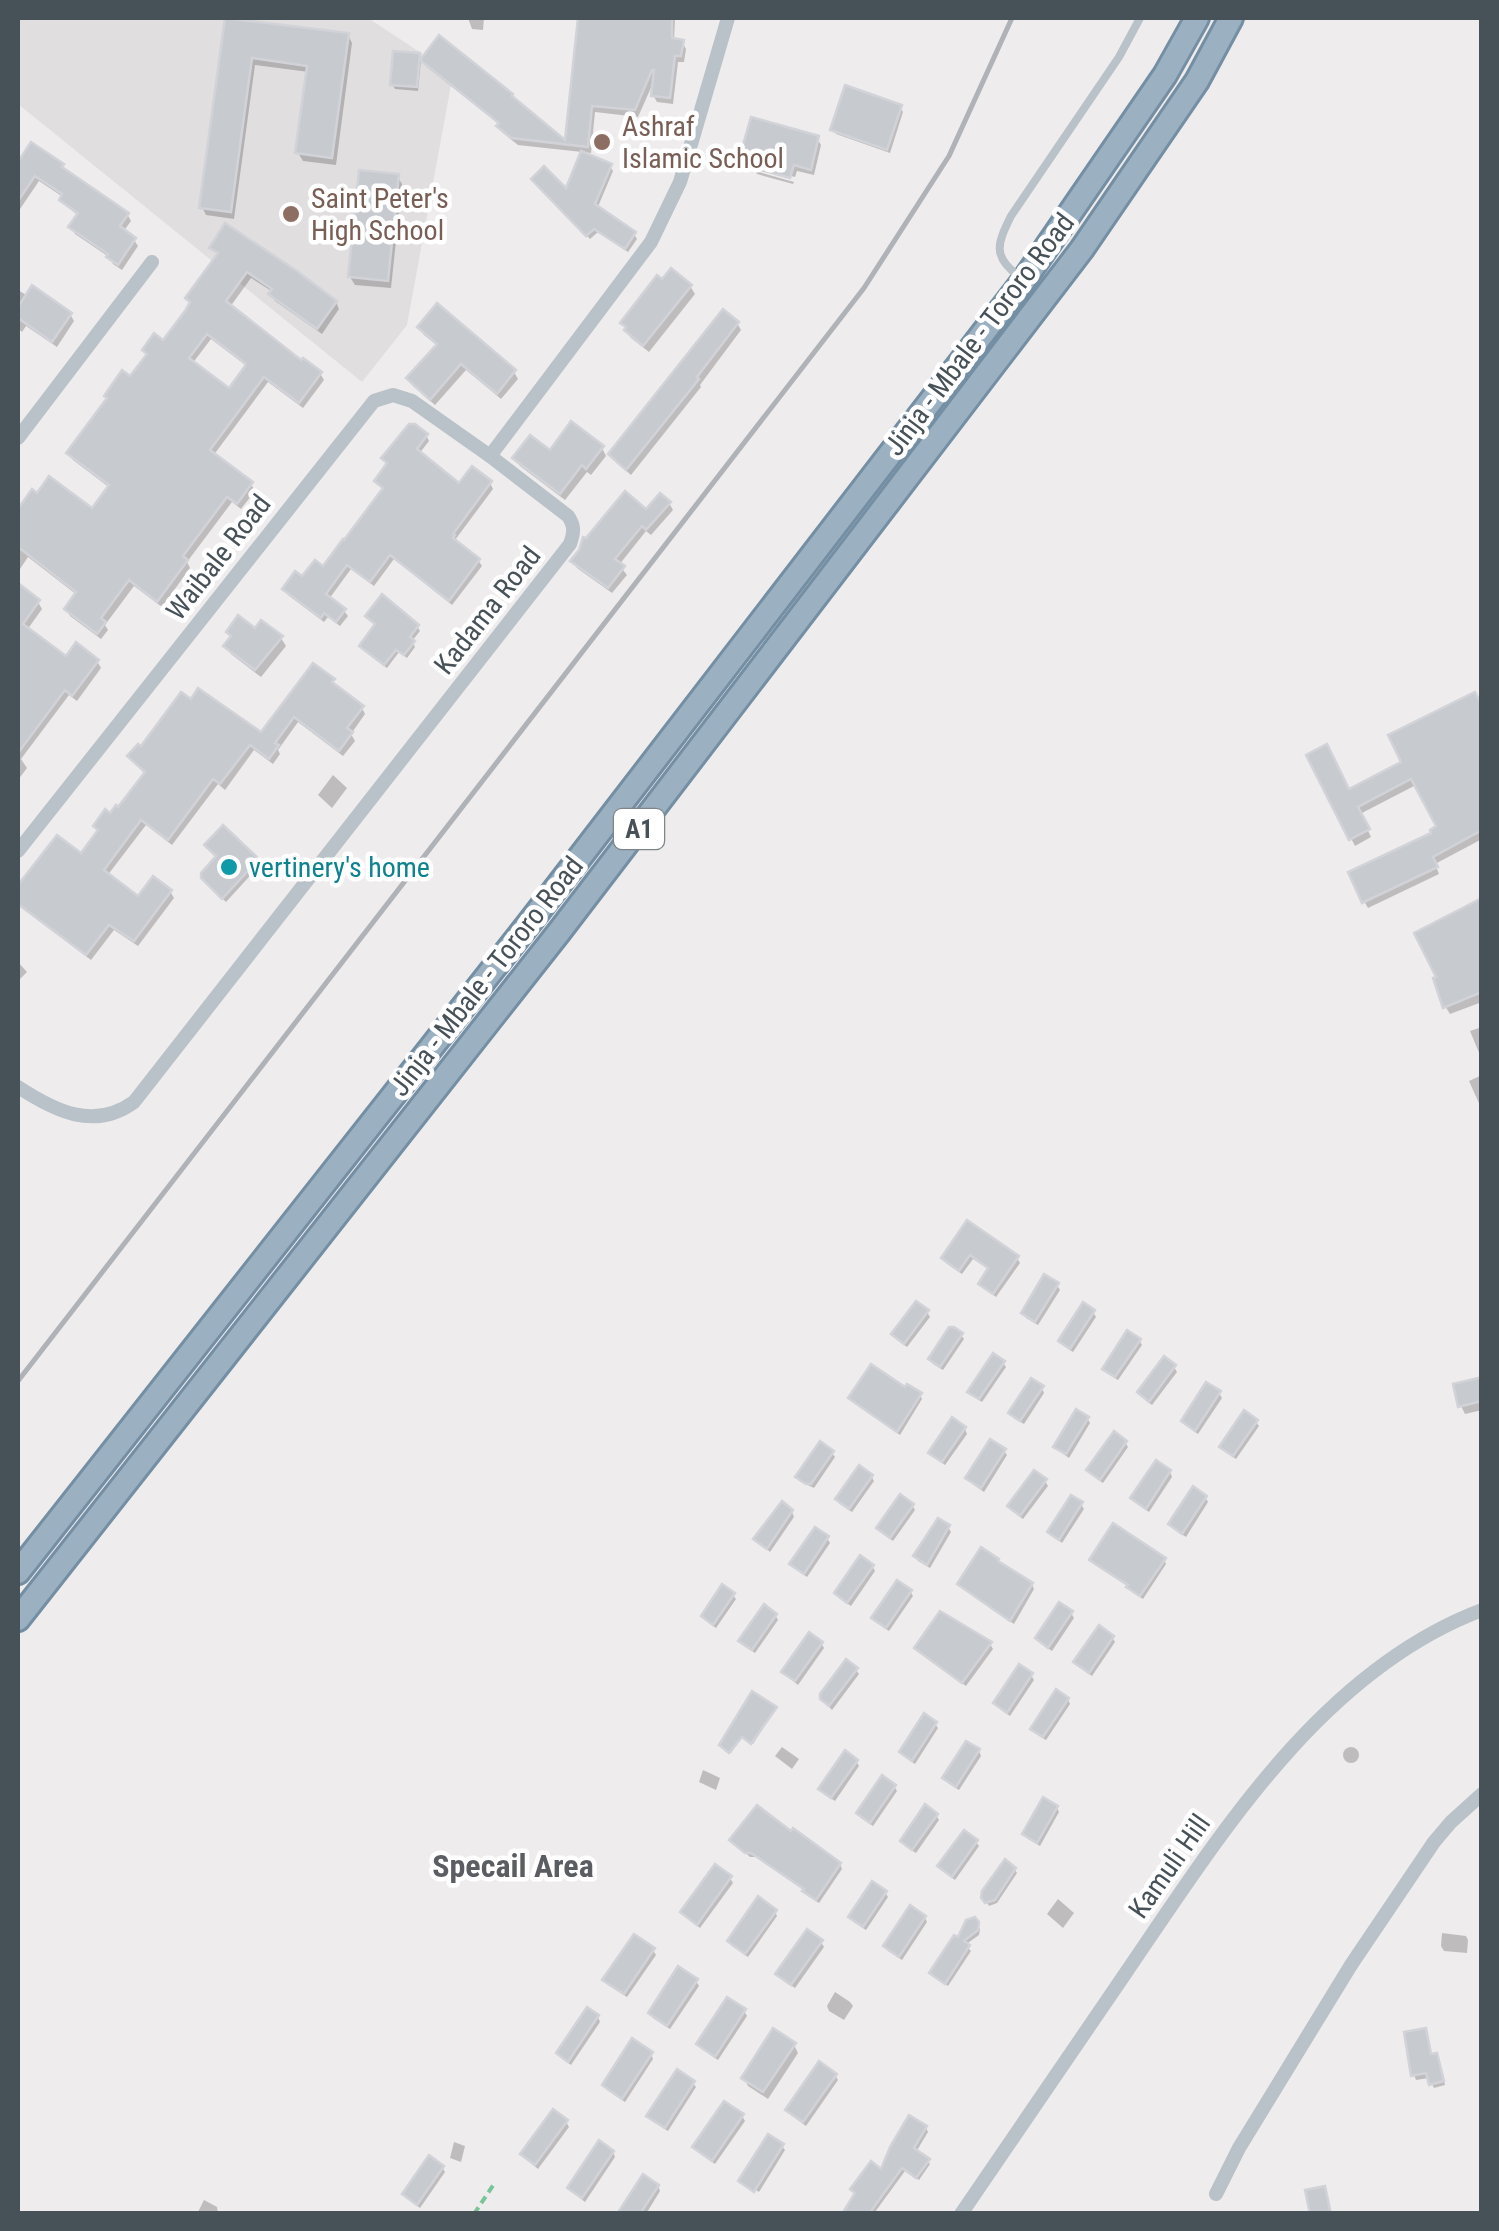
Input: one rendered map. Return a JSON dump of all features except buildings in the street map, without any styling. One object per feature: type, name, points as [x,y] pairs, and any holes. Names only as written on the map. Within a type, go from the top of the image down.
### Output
[{"type":"highway","name":"Jinja - Mbale - Tororo Road","points":[[18,1572],[518,937],[1024,280],[1165,75],[1197,18]]},
{"type":"highway","name":"Jinja - Mbale - Tororo Road","points":[[18,1619],[559,932],[1082,249],[1197,81],[1231,18]]},
{"type":"street","points":[[490,456],[651,242],[680,182],[728,18]]},
{"type":"street","points":[[18,438],[152,262]]},
{"type":"street","name":"Waibale Road","points":[[18,851],[374,401],[384,396],[402,396],[490,456]]},
{"type":"street","name":"Kadama Road","points":[[18,1087],[83,1117],[104,1117],[134,1102],[570,544],[574,527],[568,516],[490,456]]},
{"type":"street","name":"Kamuli Hill","points":[[961,2214],[1248,1798],[1347,1694],[1407,1647],[1448,1622],[1482,1610]]},
{"type":"street","points":[[1216,2194],[1239,2148],[1350,1966],[1434,1842],[1482,1794]]},
{"type":"lane","points":[[1024,280],[1007,268],[998,252],[1001,236],[1119,57],[1140,18]]},
{"type":"path","points":[[474,2214],[494,2184]]},
{"type":"shaded area","name":"Saint Peter's High School","points":[[18,18],[368,18],[453,74],[407,325],[362,382],[18,104]]},
{"type":"railway","points":[[18,1381],[864,288],[949,156],[1012,18]]},
{"type":"place","name":"Ashraf Islamic School","points":[[602,142]]},
{"type":"place","name":"Saint Peter's High School","points":[[291,214]]},
{"type":"place","name":"vertinery's home","points":[[229,867]]},
{"type":"district","name":"Specail Area","points":[[513,1866]]}]
